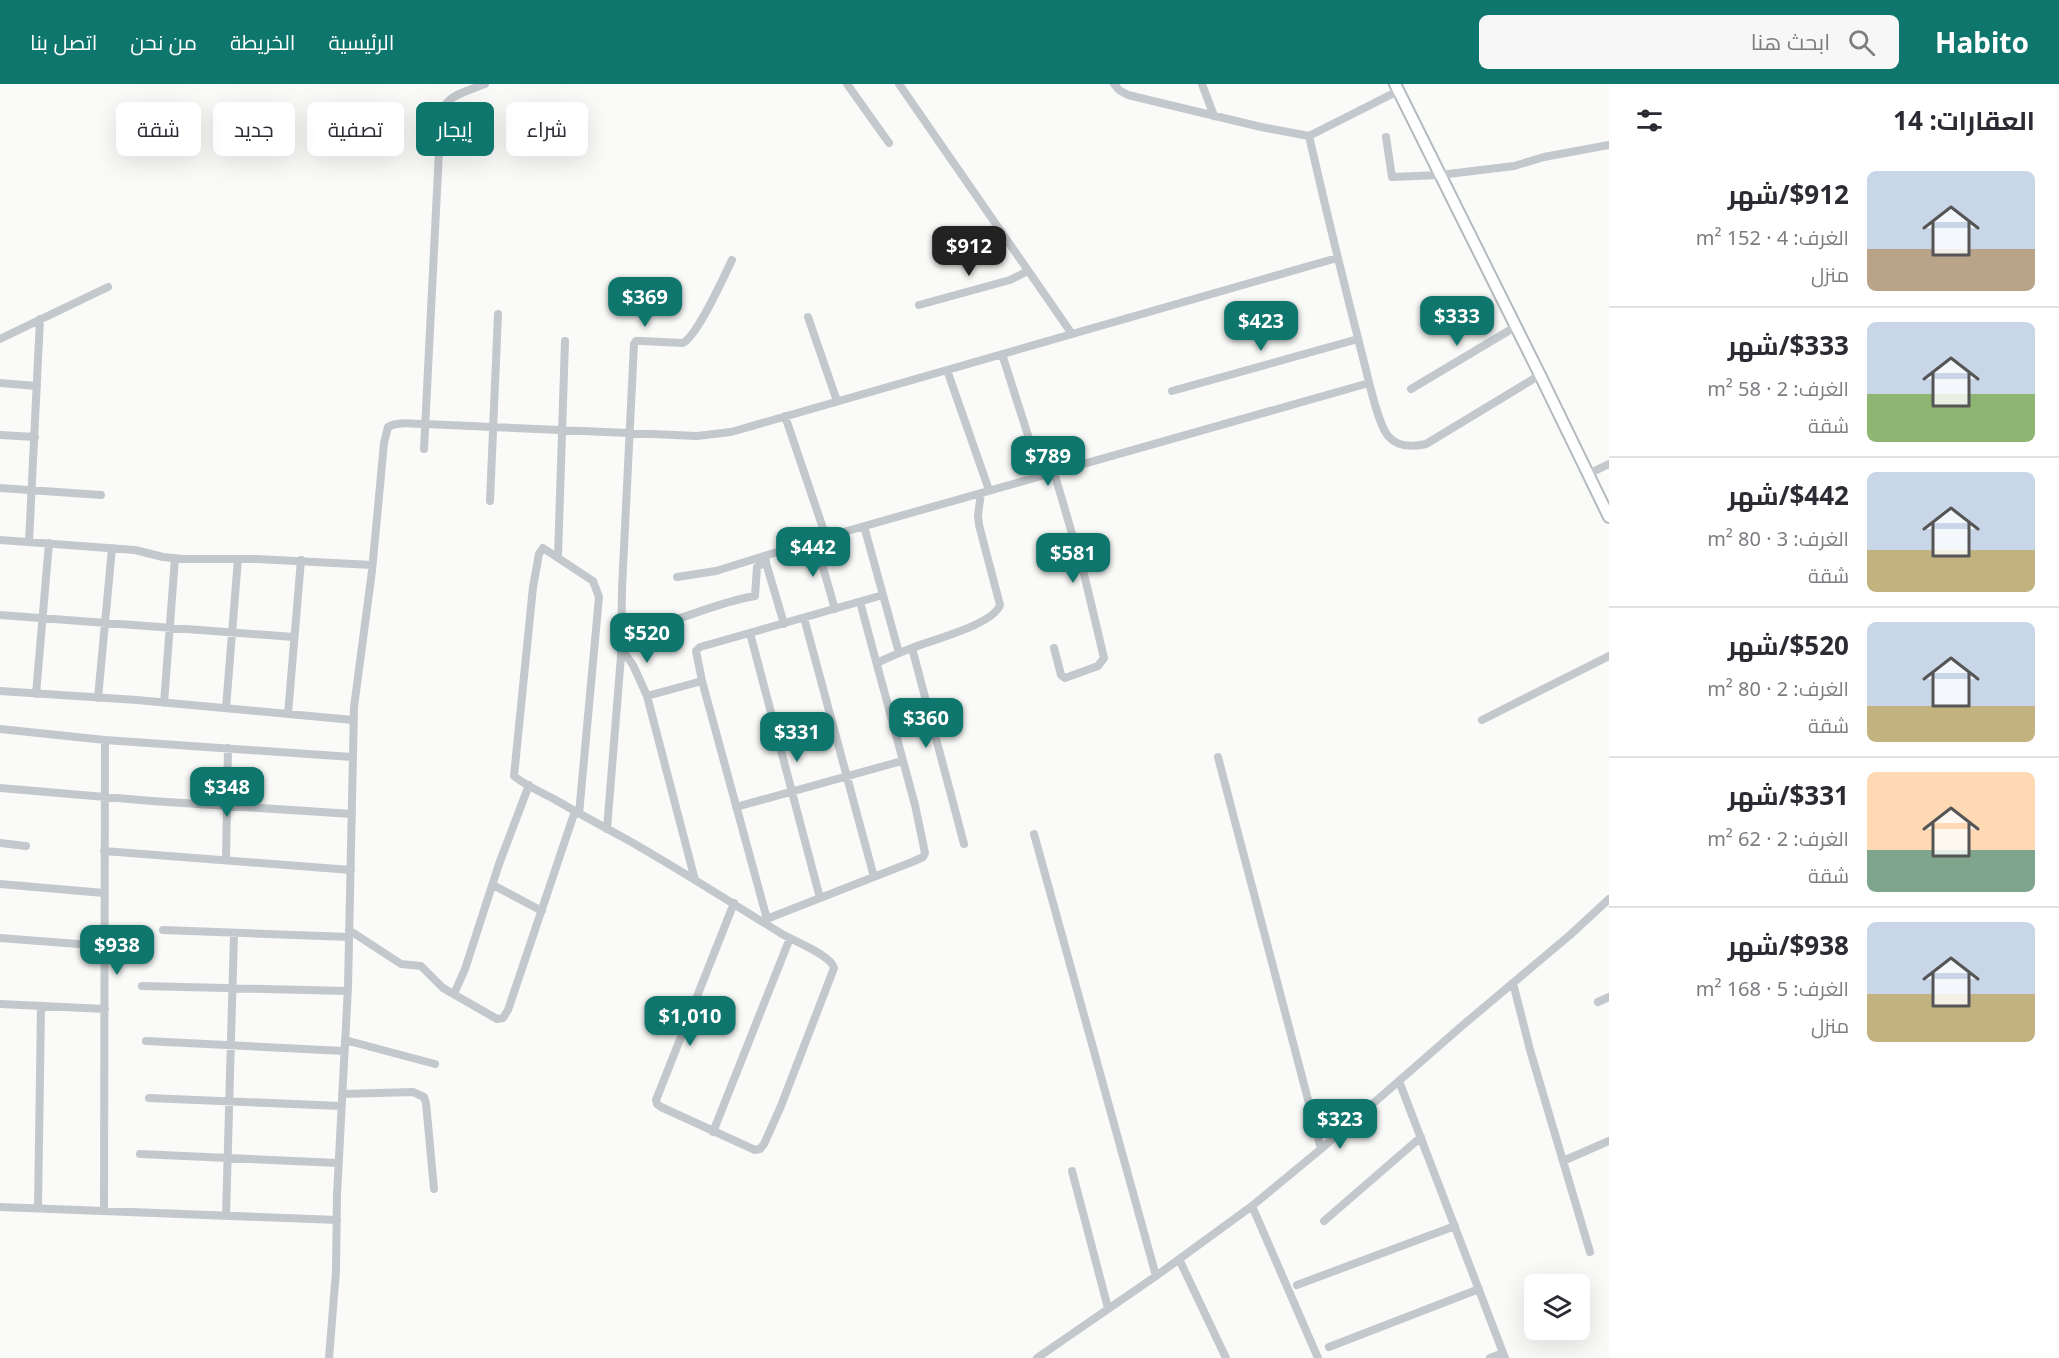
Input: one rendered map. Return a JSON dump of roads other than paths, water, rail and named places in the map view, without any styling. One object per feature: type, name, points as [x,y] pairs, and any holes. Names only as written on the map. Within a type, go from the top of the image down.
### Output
[{"type":"street","points":[[424,449],[439,117],[448,101],[485,84]]},
{"type":"street","points":[[847,84],[889,142]]},
{"type":"street","points":[[898,84],[1072,334]]},
{"type":"street","points":[[1114,84],[1128,95],[1309,136],[1396,88],[1609,517]]},
{"type":"street","points":[[1202,84],[1214,116]]},
{"type":"street","points":[[1309,136],[1369,382],[1388,436],[1403,446],[1426,444],[1540,375]]},
{"type":"street","points":[[1386,137],[1392,177],[1440,175],[1514,166],[1544,157],[1609,145]]},
{"type":"street","points":[[329,1358],[336,1271],[336,1220],[347,991],[353,720],[384,443],[388,427],[392,424],[425,424],[697,436],[731,432],[1337,258]]},
{"type":"street","points":[[607,829],[621,648],[634,344],[641,341],[682,343],[688,340],[697,328],[732,260]]},
{"type":"street","points":[[919,305],[1011,280],[1028,271]]},
{"type":"street","points":[[0,339],[108,287]]},
{"type":"street","points":[[490,501],[498,314]]},
{"type":"street","points":[[808,317],[837,401]]},
{"type":"street","points":[[29,542],[40,319]]},
{"type":"street","points":[[1411,389],[1515,327]]},
{"type":"street","points":[[1172,391],[1358,339]]},
{"type":"street","points":[[558,556],[565,341]]},
{"type":"street","points":[[1002,354],[1041,476]]},
{"type":"street","points":[[877,663],[959,632],[992,615],[1000,605],[979,525],[978,515],[985,491],[947,370]]},
{"type":"street","points":[[677,578],[716,571],[765,558],[815,540],[1369,382]]},
{"type":"street","points":[[0,383],[37,386]]},
{"type":"street","points":[[785,416],[826,537]]},
{"type":"street","points":[[0,435],[35,437]]},
{"type":"street","points":[[1588,474],[1609,464]]},
{"type":"street","points":[[1054,472],[1085,578],[1104,658],[1098,666],[1065,678],[1061,675],[1054,648]]},
{"type":"street","points":[[0,488],[100,495]]},
{"type":"street","points":[[864,526],[899,653]]},
{"type":"street","points":[[0,540],[135,550],[175,558],[301,560],[372,565]]},
{"type":"street","points":[[815,540],[835,609]]},
{"type":"street","points":[[36,694],[49,543]]},
{"type":"street","points":[[98,698],[112,548]]},
{"type":"street","points":[[163,930],[234,933],[349,933],[401,964],[421,966],[444,988],[497,1019],[503,1018],[508,1010],[577,812],[599,597],[592,581],[547,549],[541,549],[533,587],[514,773],[516,778],[529,785],[577,812],[607,829],[765,920],[790,938],[831,961],[834,968],[781,1106],[760,1149],[755,1150],[661,1107],[656,1100],[734,903]]},
{"type":"street","points":[[164,703],[175,558]]},
{"type":"street","points":[[665,623],[728,601],[754,596],[757,567],[765,558]]},
{"type":"street","points":[[765,558],[784,624]]},
{"type":"street","points":[[226,708],[238,559]]},
{"type":"street","points":[[288,714],[301,560]]},
{"type":"street","points":[[765,920],[702,681],[696,655],[698,648],[883,595]]},
{"type":"street","points":[[765,920],[923,857],[925,853],[915,805],[860,602]]},
{"type":"street","points":[[0,615],[294,637]]},
{"type":"street","points":[[804,618],[874,877]]},
{"type":"street","points":[[750,633],[820,898]]},
{"type":"street","points":[[621,648],[633,664],[647,696],[694,880]]},
{"type":"street","points":[[912,648],[964,844]]},
{"type":"street","points":[[1482,720],[1609,656]]},
{"type":"street","points":[[647,696],[702,681]]},
{"type":"street","points":[[0,691],[353,720]]},
{"type":"street","points":[[0,729],[105,740],[352,757]]},
{"type":"street","points":[[104,1211],[105,740]]},
{"type":"street","points":[[226,860],[228,748]]},
{"type":"street","points":[[1218,757],[1321,1149]]},
{"type":"street","points":[[736,807],[902,761]]},
{"type":"street","points":[[454,994],[465,969],[529,785]]},
{"type":"street","points":[[0,788],[352,814]]},
{"type":"street","points":[[1034,834],[1156,1276]]},
{"type":"street","points":[[0,843],[26,846]]},
{"type":"street","points":[[104,851],[351,870]]},
{"type":"street","points":[[0,884],[104,893]]},
{"type":"street","points":[[493,885],[542,911]]},
{"type":"street","points":[[1037,1358],[1252,1206],[1570,935],[1609,899]]},
{"type":"street","points":[[226,1216],[234,933]]},
{"type":"street","points":[[0,938],[104,946]]},
{"type":"street","points":[[713,1132],[790,938]]},
{"type":"street","points":[[1513,983],[1530,1050],[1590,1252]]},
{"type":"street","points":[[142,986],[347,991]]},
{"type":"street","points":[[1598,1002],[1609,998]]},
{"type":"street","points":[[0,1004],[105,1009]]},
{"type":"street","points":[[39,1208],[41,1006]]},
{"type":"street","points":[[345,1040],[435,1064]]},
{"type":"street","points":[[146,1041],[344,1051]]},
{"type":"street","points":[[1399,1081],[1504,1355],[1490,1358]]},
{"type":"street","points":[[342,1094],[413,1092],[424,1097],[434,1189]]},
{"type":"street","points":[[148,1098],[341,1106]]},
{"type":"street","points":[[1323,1221],[1421,1137]]},
{"type":"street","points":[[1563,1161],[1609,1141]]},
{"type":"street","points":[[140,1154],[339,1163]]},
{"type":"street","points":[[1072,1171],[1108,1308]]},
{"type":"street","points":[[1252,1206],[1318,1358]]},
{"type":"street","points":[[0,1207],[336,1220]]},
{"type":"street","points":[[1297,1286],[1455,1226]]},
{"type":"street","points":[[1179,1259],[1226,1358]]},
{"type":"street","points":[[1329,1347],[1479,1289]]}]
